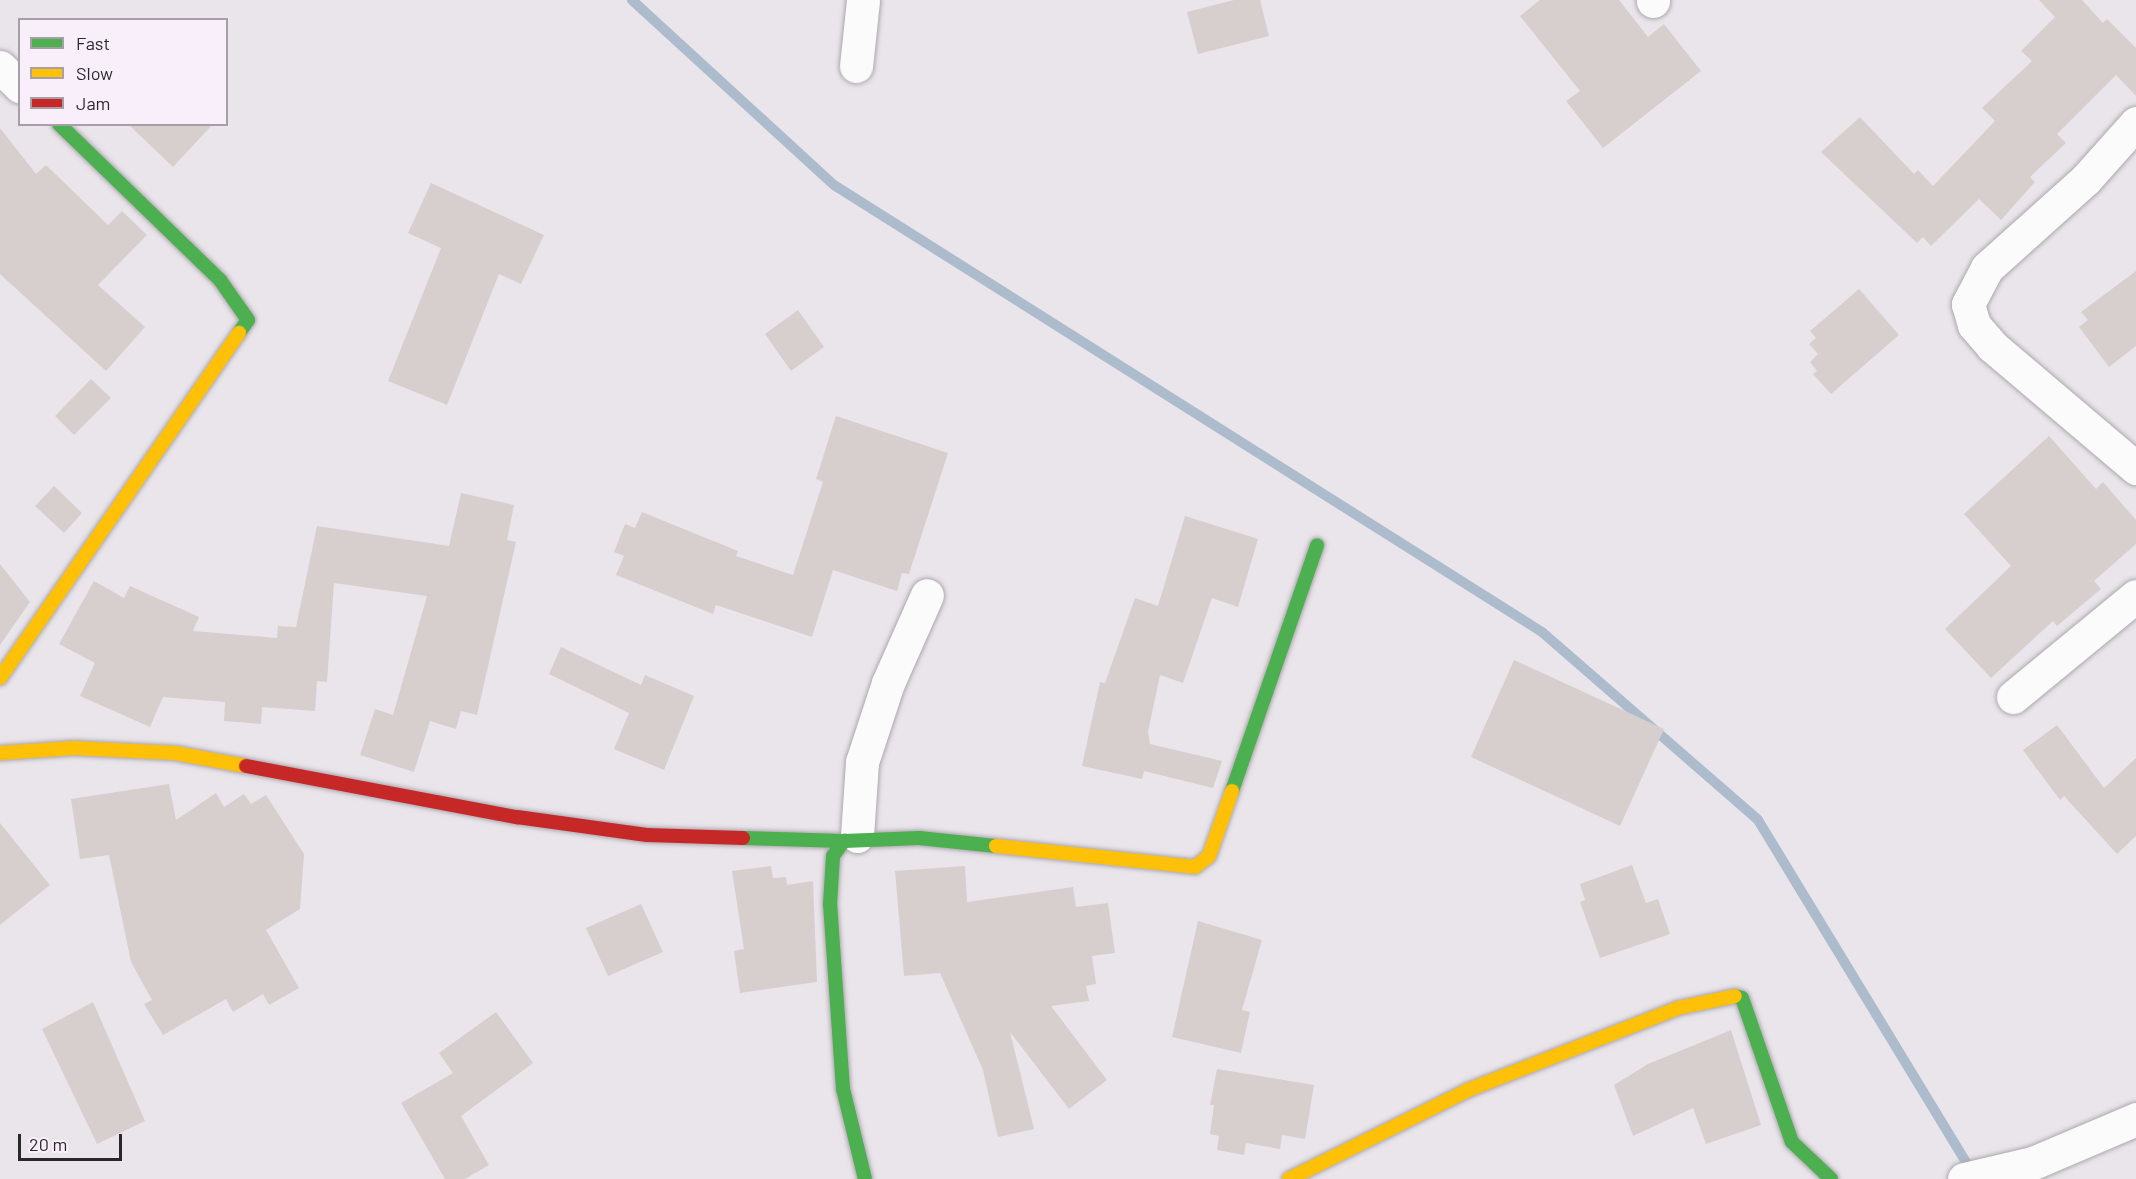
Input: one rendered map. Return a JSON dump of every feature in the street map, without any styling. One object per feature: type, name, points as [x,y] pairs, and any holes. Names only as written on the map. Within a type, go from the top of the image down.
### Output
[{"type":"street","points":[[856,66],[863,0]]},
{"type":"street","points":[[0,60],[18,52]]},
{"type":"street","points":[[0,67],[18,84]]},
{"type":"street","points":[[2136,123],[2085,180],[1987,268],[1968,303],[1974,325],[1992,346],[2136,468]]},
{"type":"street","points":[[0,678],[248,320],[220,280],[62,126]]},
{"type":"street","points":[[0,753],[74,748],[175,753],[517,817],[647,835],[850,838],[1196,867],[1209,856],[1317,545]]},
{"type":"street","points":[[865,1179],[843,1089],[830,904],[833,856],[850,838],[862,762],[888,682],[927,595]]},
{"type":"street","points":[[2013,697],[2136,596]]},
{"type":"street","points":[[1289,1179],[1467,1090],[1729,994],[1742,999],[1792,1142],[1831,1179]]},
{"type":"street","points":[[1964,1179],[2033,1163],[2136,1119]]},
{"type":"building","points":[[1234,0],[1260,0],[1269,36],[1198,54],[1187,12]]},
{"type":"building","points":[[1540,0],[1619,0],[1648,37],[1664,24],[1701,71],[1603,148],[1566,101],[1580,91],[1520,16]]},
{"type":"building","points":[[2039,0],[2082,0],[2103,23],[2107,19],[2136,48],[2136,96],[2116,75],[2057,134],[2066,143],[2030,177],[2035,182],[2001,220],[1979,199],[1931,246],[1923,237],[1917,243],[1821,152],[1860,117],[1914,174],[1918,170],[1933,186],[1995,121],[1982,108],[2032,61],[2021,51],[2055,17]]},
{"type":"building","points":[[130,126],[211,126],[173,167]]},
{"type":"building","points":[[0,128],[36,174],[46,165],[108,225],[122,211],[147,235],[98,285],[145,327],[106,371],[0,274]]},
{"type":"building","points":[[431,183],[544,235],[521,284],[499,274],[447,405],[388,381],[441,248],[408,233]]},
{"type":"building","points":[[2136,271],[2136,346],[2109,367],[2079,327],[2088,320],[2081,312]]},
{"type":"building","points":[[1859,289],[1899,335],[1831,394],[1813,374],[1817,371],[1810,362],[1818,354],[1809,344],[1816,338],[1810,331]]},
{"type":"building","points":[[798,310],[824,347],[791,371],[765,334]]},
{"type":"building","points":[[91,379],[111,398],[74,435],[55,416]]},
{"type":"building","points":[[836,416],[948,453],[909,574],[902,573],[897,591],[833,570],[812,637],[716,605],[713,614],[616,575],[624,556],[614,552],[625,524],[635,528],[642,512],[738,551],[736,556],[793,575],[823,482],[816,479]]},
{"type":"building","points":[[2049,436],[2096,489],[2103,482],[2136,520],[2136,544],[2094,581],[2101,589],[2057,626],[2053,621],[1991,678],[1945,629],[2011,566],[1964,514]]},
{"type":"building","points":[[54,486],[82,513],[64,533],[35,506]]},
{"type":"building","points":[[461,493],[514,505],[507,540],[516,542],[477,715],[461,711],[456,729],[430,721],[414,772],[360,755],[375,709],[393,715],[427,596],[334,583],[327,682],[317,681],[315,711],[262,707],[261,724],[224,721],[225,702],[163,697],[150,727],[80,696],[95,663],[59,644],[94,581],[124,598],[130,586],[199,617],[193,631],[277,638],[278,626],[296,627],[317,526],[449,546]]},
{"type":"building","points":[[1185,516],[1258,539],[1238,607],[1212,598],[1183,683],[1160,675],[1148,732],[1150,744],[1222,761],[1213,788],[1144,771],[1142,779],[1082,766],[1100,682],[1105,683],[1135,598],[1158,606]]},
{"type":"building","points":[[0,564],[30,602],[0,645]]},
{"type":"building","points":[[561,647],[641,685],[645,675],[694,696],[664,770],[614,749],[629,713],[549,674]]},
{"type":"building","points":[[1514,660],[1664,729],[1620,826],[1471,757]]},
{"type":"building","points":[[2057,725],[2104,788],[2136,758],[2136,836],[2117,854],[2064,796],[2060,800],[2023,750]]},
{"type":"building","points":[[169,784],[176,820],[216,793],[224,807],[244,794],[251,804],[266,795],[304,854],[300,909],[266,930],[299,988],[269,1005],[263,994],[233,1012],[226,999],[163,1035],[144,1004],[152,1000],[131,962],[109,855],[80,859],[71,799]]},
{"type":"building","points":[[0,823],[50,885],[0,925]]},
{"type":"building","points":[[1632,865],[1646,903],[1658,899],[1670,934],[1600,958],[1580,902],[1585,900],[1580,884]]},
{"type":"building","points":[[771,866],[773,878],[786,877],[787,885],[813,881],[817,982],[740,993],[734,951],[744,949],[732,871]]},
{"type":"building","points":[[965,866],[967,902],[1073,887],[1076,907],[1108,903],[1115,953],[1092,956],[1096,984],[1086,986],[1089,1001],[1051,1006],[1107,1080],[1069,1109],[1010,1032],[1034,1129],[998,1137],[983,1070],[940,973],[904,976],[895,871]]},
{"type":"building","points":[[641,904],[663,952],[608,976],[586,928]]},
{"type":"building","points":[[1198,921],[1262,940],[1242,1010],[1250,1012],[1241,1053],[1172,1037]]},
{"type":"building","points":[[93,1002],[145,1121],[97,1144],[42,1029]]},
{"type":"building","points":[[496,1012],[533,1063],[461,1116],[489,1165],[465,1179],[445,1179],[401,1103],[453,1073],[439,1053]]},
{"type":"building","points":[[1731,1030],[1761,1125],[1706,1144],[1693,1108],[1633,1136],[1614,1085],[1648,1064]]},
{"type":"building","points":[[1217,1069],[1314,1085],[1305,1139],[1282,1135],[1280,1149],[1246,1143],[1244,1155],[1217,1150],[1219,1136],[1210,1134],[1214,1105],[1210,1105]]},
{"type":"waterway","points":[[632,0],[834,185],[1542,632],[1758,820],[1973,1174]]},
{"type":"traffic: fast","points":[[61,126],[220,280],[248,320],[239,333]]},
{"type":"traffic: fast","points":[[1232,791],[1317,545]]},
{"type":"traffic: fast","points":[[743,838],[844,841]]},
{"type":"traffic: fast","points":[[865,1179],[843,1089],[830,904],[833,856],[844,841],[919,838],[996,846]]},
{"type":"traffic: fast","points":[[1735,996],[1742,998],[1792,1142],[1831,1179]]},
{"type":"traffic: slow","points":[[0,678],[239,333]]},
{"type":"traffic: slow","points":[[0,753],[74,748],[175,753],[246,766]]},
{"type":"traffic: slow","points":[[996,846],[1195,867],[1209,856],[1232,791]]},
{"type":"traffic: slow","points":[[1289,1179],[1468,1090],[1678,1008],[1735,996]]},
{"type":"traffic: jam","points":[[246,766],[517,817],[647,835],[743,838]]}]
